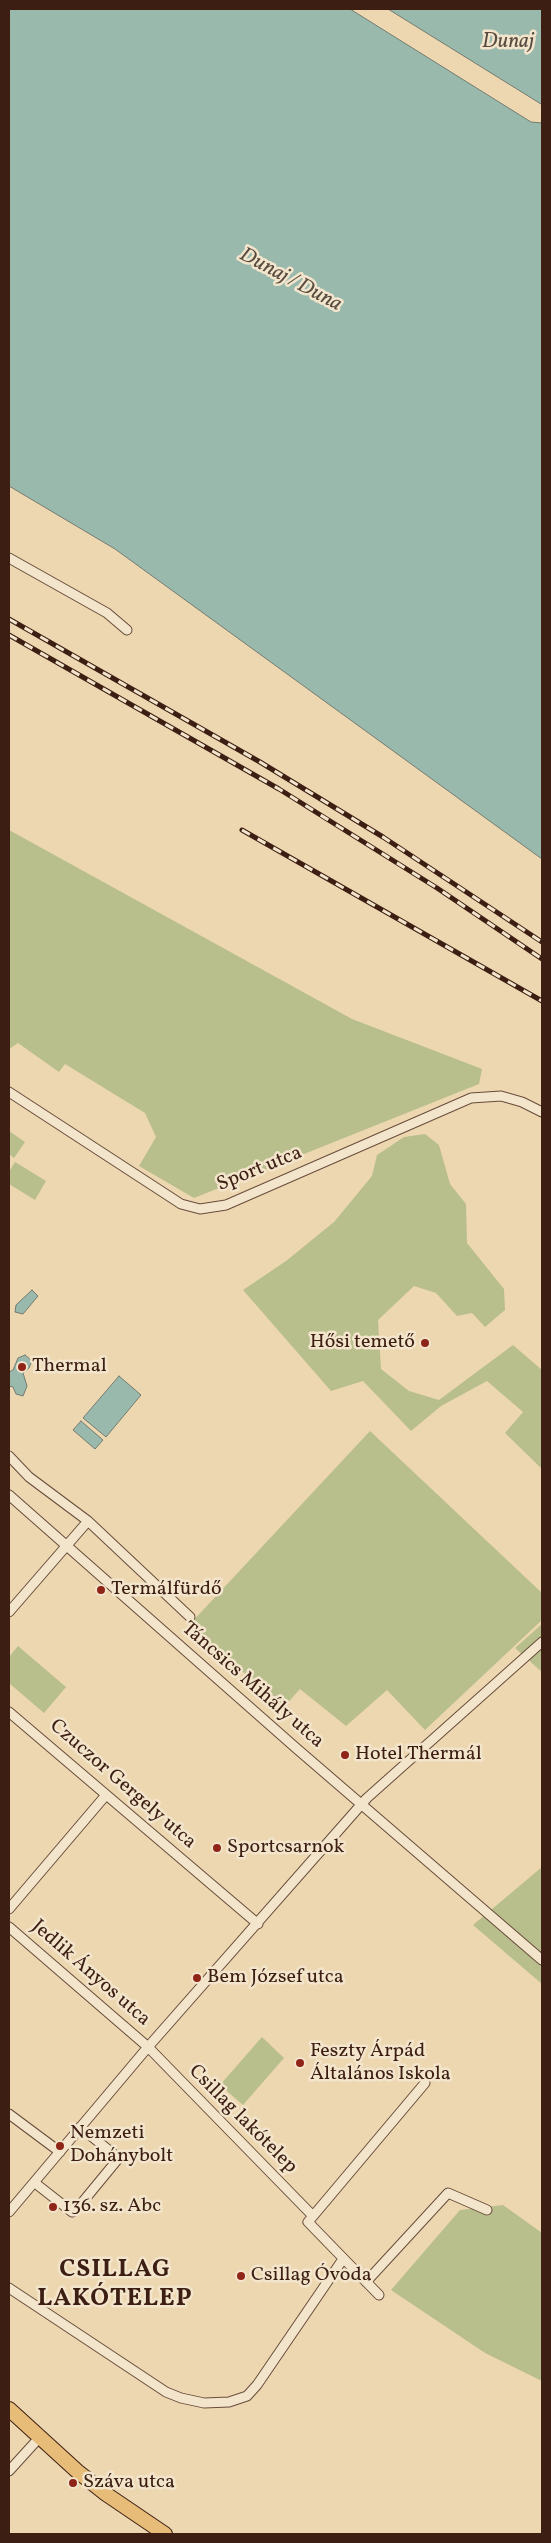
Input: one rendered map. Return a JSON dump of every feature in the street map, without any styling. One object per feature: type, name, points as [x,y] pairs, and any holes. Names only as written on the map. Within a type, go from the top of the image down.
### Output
[{"type":"main road","points":[[9,2409],[39,2438],[106,2494],[165,2534]]},
{"type":"street","points":[[9,558],[108,612],[127,630]]},
{"type":"street","name":"Sport utca","points":[[9,1092],[181,1204],[200,1210],[226,1205],[471,1098],[501,1096],[522,1102],[542,1112]]},
{"type":"street","points":[[9,1456],[29,1477],[88,1521],[190,1617]]},
{"type":"street","name":"Táncsics Mihály utca","points":[[9,1495],[296,1748],[542,1960]]},
{"type":"street","points":[[9,1612],[88,1521]]},
{"type":"street","points":[[9,2212],[148,2047],[362,1804],[392,1774],[542,1642]]},
{"type":"street","name":"Czuczor Gergely utca","points":[[9,1712],[258,1924]]},
{"type":"street","points":[[9,1909],[106,1795]]},
{"type":"street","name":"Jedlik Ányos utca","points":[[9,1927],[148,2047]]},
{"type":"street","name":"Csillag lakótelep","points":[[148,2047],[313,2216],[308,2222],[379,2295]]},
{"type":"street","points":[[313,2216],[425,2083]]},
{"type":"street","points":[[9,2114],[60,2152]]},
{"type":"street","points":[[35,2183],[72,2212],[76,2210],[118,2160],[116,2156],[80,2127]]},
{"type":"street","points":[[366,2282],[448,2193],[487,2210]]},
{"type":"street","points":[[9,2288],[166,2392],[181,2398],[204,2403],[229,2402],[247,2396],[258,2385],[343,2258]]},
{"type":"street","points":[[9,2471],[39,2438]]},
{"type":"green space","points":[[9,830],[352,1019],[482,1069],[479,1084],[194,1198],[139,1166],[156,1137],[145,1113],[65,1064],[59,1072],[18,1043],[9,1049]]},
{"type":"green space","points":[[9,1131],[25,1142],[14,1158],[9,1154]]},
{"type":"green space","points":[[425,1134],[439,1145],[450,1184],[466,1204],[467,1243],[504,1289],[505,1310],[485,1327],[472,1313],[457,1316],[436,1293],[414,1286],[378,1320],[381,1369],[409,1391],[439,1400],[513,1345],[542,1370],[542,1469],[505,1433],[523,1412],[487,1381],[441,1406],[411,1431],[363,1381],[331,1391],[243,1290],[286,1261],[334,1222],[372,1176],[377,1155],[404,1137]]},
{"type":"green space","points":[[15,1162],[46,1181],[35,1200],[9,1184],[9,1172]]},
{"type":"green space","points":[[370,1431],[542,1593],[542,1620],[425,1730],[387,1690],[346,1726],[300,1689],[283,1708],[190,1624]]},
{"type":"green space","points":[[542,1624],[542,1672],[515,1648]]},
{"type":"green space","points":[[18,1646],[66,1687],[44,1713],[9,1683],[9,1657]]},
{"type":"green space","points":[[542,1867],[542,1984],[473,1925]]},
{"type":"green space","points":[[262,2037],[284,2058],[243,2105],[220,2085]]},
{"type":"green space","points":[[503,2205],[542,2233],[542,2381],[485,2353],[391,2290],[460,2210]]},
{"type":"water","name":"Dunaj / Duna","points":[[9,9],[350,9],[531,122],[542,123],[542,859],[115,549],[9,486]]},
{"type":"water","name":"Dunaj","points":[[388,9],[542,9],[542,105],[541,104]]},
{"type":"water","points":[[32,1290],[38,1296],[23,1314],[15,1312],[16,1305]]},
{"type":"water","points":[[25,1355],[32,1361],[29,1368],[23,1373],[27,1386],[23,1396],[16,1394],[13,1387],[9,1386],[9,1372],[13,1370],[18,1358]]},
{"type":"water","points":[[119,1376],[141,1395],[106,1437],[83,1418]]},
{"type":"water","points":[[81,1421],[103,1440],[95,1449],[73,1430]]},
{"type":"railway","points":[[9,619],[260,762],[383,837],[542,942]]},
{"type":"railway","points":[[9,635],[279,789],[437,888],[542,959]]},
{"type":"railway","points":[[242,830],[542,1001]]},
{"type":"place","name":"Hősi temető","points":[[425,1343]]},
{"type":"place","name":"Thermal","points":[[22,1367]]},
{"type":"place","name":"Termálfürdő","points":[[101,1590]]},
{"type":"place","name":"Hotel Thermál","points":[[345,1755]]},
{"type":"place","name":"Sportcsarnok","points":[[217,1848]]},
{"type":"place","name":"Bem József utca","points":[[197,1978]]},
{"type":"place","name":"Feszty Árpád Általános Iskola","points":[[300,2063]]},
{"type":"place","name":"Nemzeti Dohánybolt","points":[[60,2146]]},
{"type":"place","name":"136. sz. Abc","points":[[53,2207]]},
{"type":"place","name":"Csillag Óvoda","points":[[241,2276]]},
{"type":"place","name":"Száva utca","points":[[73,2483]]},
{"type":"district","name":"CSILLAG LAKÓTELEP","points":[[115,2286]]}]
